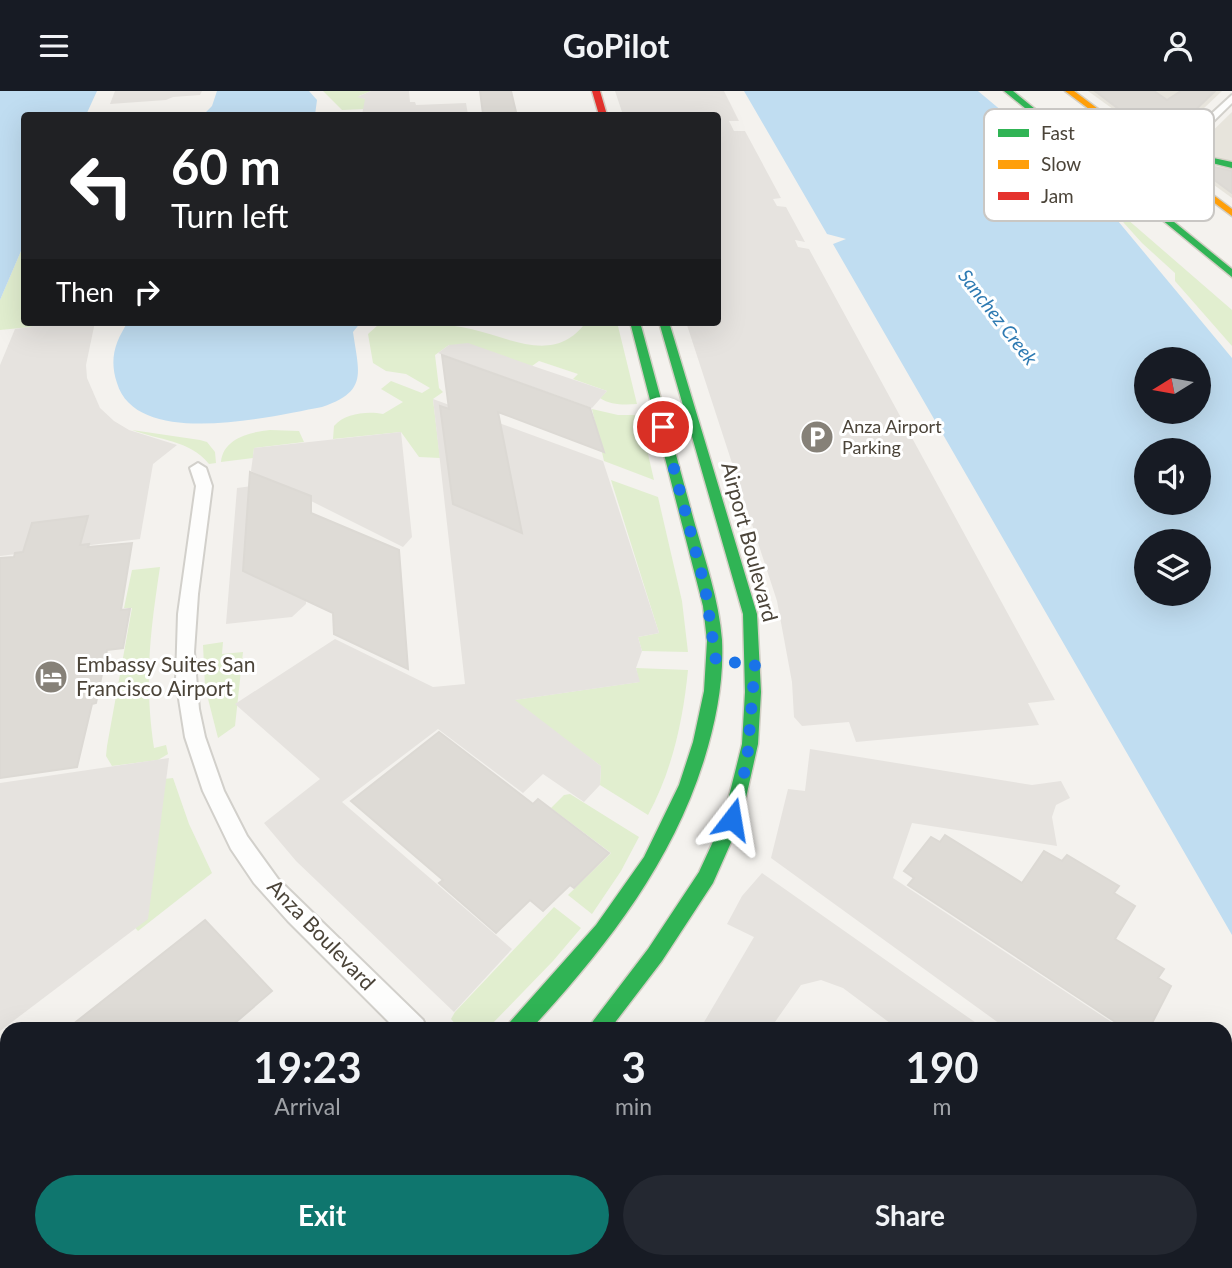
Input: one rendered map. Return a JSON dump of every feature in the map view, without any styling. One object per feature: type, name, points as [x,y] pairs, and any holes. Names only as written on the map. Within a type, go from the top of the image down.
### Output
[{"type":"main road","points":[[596,91],[602,112]]},
{"type":"main road","points":[[1008,91],[1030,109]]},
{"type":"main road","points":[[1069,91],[1093,109]]},
{"type":"main road","points":[[1214,161],[1232,165]]},
{"type":"main road","points":[[1214,200],[1232,213]]},
{"type":"main road","points":[[1167,221],[1232,274]]},
{"type":"main road","name":"Airport Boulevard","points":[[602,1022],[697,892],[732,819],[747,762],[735,663],[705,587],[636,326]]},
{"type":"main road","name":"Airport Boulevard","points":[[524,1022],[578,966],[628,903],[662,851],[683,806],[750,614],[665,326]]},
{"type":"main road","points":[[657,406],[689,404]]},
{"type":"street","points":[[1214,115],[1232,97]]},
{"type":"street","name":"Anza Boulevard","points":[[198,468],[204,486],[187,616],[185,653],[187,694],[201,758],[228,822],[255,866],[287,905],[407,1022]]},
{"type":"shaded area","points":[[115,91],[202,91],[200,95],[166,100],[110,104]]},
{"type":"shaded area","points":[[371,91],[409,91],[410,102],[415,102],[416,105],[466,103],[468,112],[363,112],[365,99],[357,97]]},
{"type":"shaded area","name":"Anza Airport Parking","points":[[615,91],[724,91],[739,121],[729,121],[734,131],[745,131],[781,198],[773,199],[777,206],[786,207],[805,242],[795,240],[798,247],[809,249],[1055,700],[1028,703],[1039,725],[856,742],[849,722],[802,726],[794,717],[792,682],[777,601],[687,326],[721,326],[721,112],[622,112]]},
{"type":"shaded area","points":[[1088,91],[1222,91],[1203,109],[1113,109]]},
{"type":"shaded area","points":[[1232,112],[1232,161],[1214,157],[1214,130]]},
{"type":"shaded area","points":[[1214,166],[1232,169],[1232,198],[1214,185]]},
{"type":"shaded area","points":[[94,326],[86,365],[87,378],[100,408],[129,430],[177,445],[153,464],[140,539],[0,556],[0,365],[15,329]]},
{"type":"shaded area","points":[[468,343],[607,391],[592,408],[438,353],[449,345]]},
{"type":"shaded area","points":[[433,399],[603,461],[659,633],[638,637],[642,651],[636,668],[640,682],[515,700],[601,766],[600,785],[584,802],[543,774],[523,793],[438,729],[342,802],[512,949],[454,1012],[296,861],[264,823],[320,779],[235,704],[335,639],[433,687],[465,684]]},
{"type":"shaded area","points":[[401,432],[412,537],[403,547],[251,471],[254,448]]},
{"type":"shaded area","points":[[266,484],[305,499],[306,604],[292,617],[226,624],[237,488]]},
{"type":"shaded area","points":[[810,749],[1032,785],[1061,781],[1070,798],[1056,805],[1052,817],[1057,846],[912,823],[893,878],[1111,1022],[997,1022],[771,858],[788,789],[805,791]]},
{"type":"shaded area","points":[[169,758],[148,919],[12,1022],[0,1022],[0,783]]},
{"type":"shaded area","points":[[762,873],[975,1022],[889,1022],[843,988],[821,980],[801,985],[775,1022],[704,1022],[754,937],[727,924],[742,896]]},
{"type":"green space","points":[[323,91],[371,91],[359,96],[365,99],[365,109],[342,110]]},
{"type":"green space","points":[[1122,221],[1129,221],[1232,310],[1232,346],[1175,281],[1175,273]]},
{"type":"green space","points":[[21,251],[21,326],[40,326],[0,330],[0,300]]},
{"type":"green space","points":[[377,326],[456,326],[517,342],[547,345],[561,343],[582,326],[618,326],[637,404],[608,402],[600,398],[607,391],[573,379],[578,374],[539,361],[532,366],[449,345],[435,355],[439,388],[443,392],[433,399],[440,458],[419,457],[401,432],[333,439],[334,426],[344,418],[364,413],[383,414],[403,402],[381,389],[391,381],[422,393],[430,388],[406,374],[386,371],[373,363],[368,334]]},
{"type":"green space","points":[[592,409],[618,415],[639,415],[654,480],[604,461]]},
{"type":"green space","points":[[132,430],[207,442],[215,452],[216,463],[209,464],[183,445]]},
{"type":"green space","points":[[299,431],[304,442],[254,448],[253,458],[221,462],[223,454],[232,442],[255,432]]},
{"type":"green space","points":[[611,480],[658,497],[682,601],[688,652],[642,651],[638,637],[659,633]]},
{"type":"green space","points":[[160,567],[151,636],[149,701],[154,748],[166,745],[168,754],[158,760],[112,766],[106,756],[107,746],[132,608],[124,608],[132,570]]},
{"type":"green space","points":[[223,642],[222,654],[243,652],[235,726],[218,738],[205,687],[203,645]]},
{"type":"green space","points":[[636,668],[688,670],[675,745],[664,781],[648,815],[600,785],[601,766],[514,703],[514,700],[639,682]]},
{"type":"green space","points":[[173,778],[189,824],[212,873],[138,931],[123,914],[145,781]]},
{"type":"green space","points":[[570,794],[639,837],[621,871],[592,914],[568,895],[611,853],[551,808],[564,795]]},
{"type":"green space","points":[[554,907],[581,928],[494,1022],[454,1022],[451,1019]]},
{"type":"water","points":[[0,91],[97,91],[87,112],[21,112],[21,251],[0,300]]},
{"type":"water","points":[[217,91],[309,91],[317,100],[315,112],[206,112],[212,106]]},
{"type":"water","name":"Sanchez Creek","points":[[744,91],[978,91],[999,109],[984,109],[984,221],[1118,221],[1232,358],[1232,935],[833,244],[846,239],[827,234]]},
{"type":"water","points":[[126,326],[358,326],[353,332],[357,379],[347,394],[322,407],[241,421],[178,422],[151,416],[130,404],[117,383],[115,374],[114,358]]},
{"type":"building","points":[[480,91],[511,91],[516,112],[483,112]]},
{"type":"building","points":[[1095,91],[1154,91],[1167,100],[1181,91],[1215,91],[1196,109],[1119,109]]},
{"type":"building","points":[[1214,167],[1232,171],[1232,193],[1214,180]]},
{"type":"building","points":[[442,355],[590,408],[604,452],[498,412],[522,533],[453,504],[440,406],[449,409]]},
{"type":"building","points":[[250,472],[311,496],[311,513],[399,550],[408,669],[334,634],[333,613],[243,571]]},
{"type":"building","name":"Embassy Suites San Francisco Airport","points":[[88,516],[80,545],[89,544],[88,547],[132,543],[121,610],[130,609],[123,648],[107,650],[96,703],[92,704],[77,767],[0,778],[0,558],[14,557],[15,553],[23,552],[32,523]]},
{"type":"building","points":[[439,732],[533,804],[538,799],[609,853],[574,888],[570,885],[543,911],[530,900],[496,933],[439,883],[443,880],[351,801]]},
{"type":"building","points":[[945,835],[1022,883],[1044,851],[1062,861],[1067,855],[1119,886],[1114,893],[1135,906],[1115,939],[1164,969],[1158,978],[1171,986],[1153,1022],[1115,1022],[908,885],[914,878],[904,871],[931,837],[940,842]]},
{"type":"building","points":[[205,920],[272,991],[236,1022],[76,1022]]},
{"type":"traffic: fast","points":[[1008,91],[1030,109]]},
{"type":"traffic: fast","points":[[1214,161],[1232,165]]},
{"type":"traffic: fast","points":[[1167,221],[1232,274]]},
{"type":"traffic: fast","points":[[524,1022],[603,931],[651,862],[687,785],[709,708],[715,658],[710,606],[636,326]]},
{"type":"traffic: fast","points":[[602,1022],[655,955],[706,877],[732,820],[750,744],[753,692],[750,614],[665,326]]},
{"type":"traffic: slow","points":[[1069,91],[1093,109]]},
{"type":"traffic: slow","points":[[1214,200],[1232,213]]},
{"type":"traffic: jam","points":[[596,91],[602,112]]},
{"type":"place","name":"Anza Airport Parking","points":[[817,437]]},
{"type":"place","name":"Embassy Suites San Francisco Airport","points":[[51,677]]},
{"type":"route","points":[[663,427],[705,587],[716,661],[755,664],[747,762],[732,819]]}]
